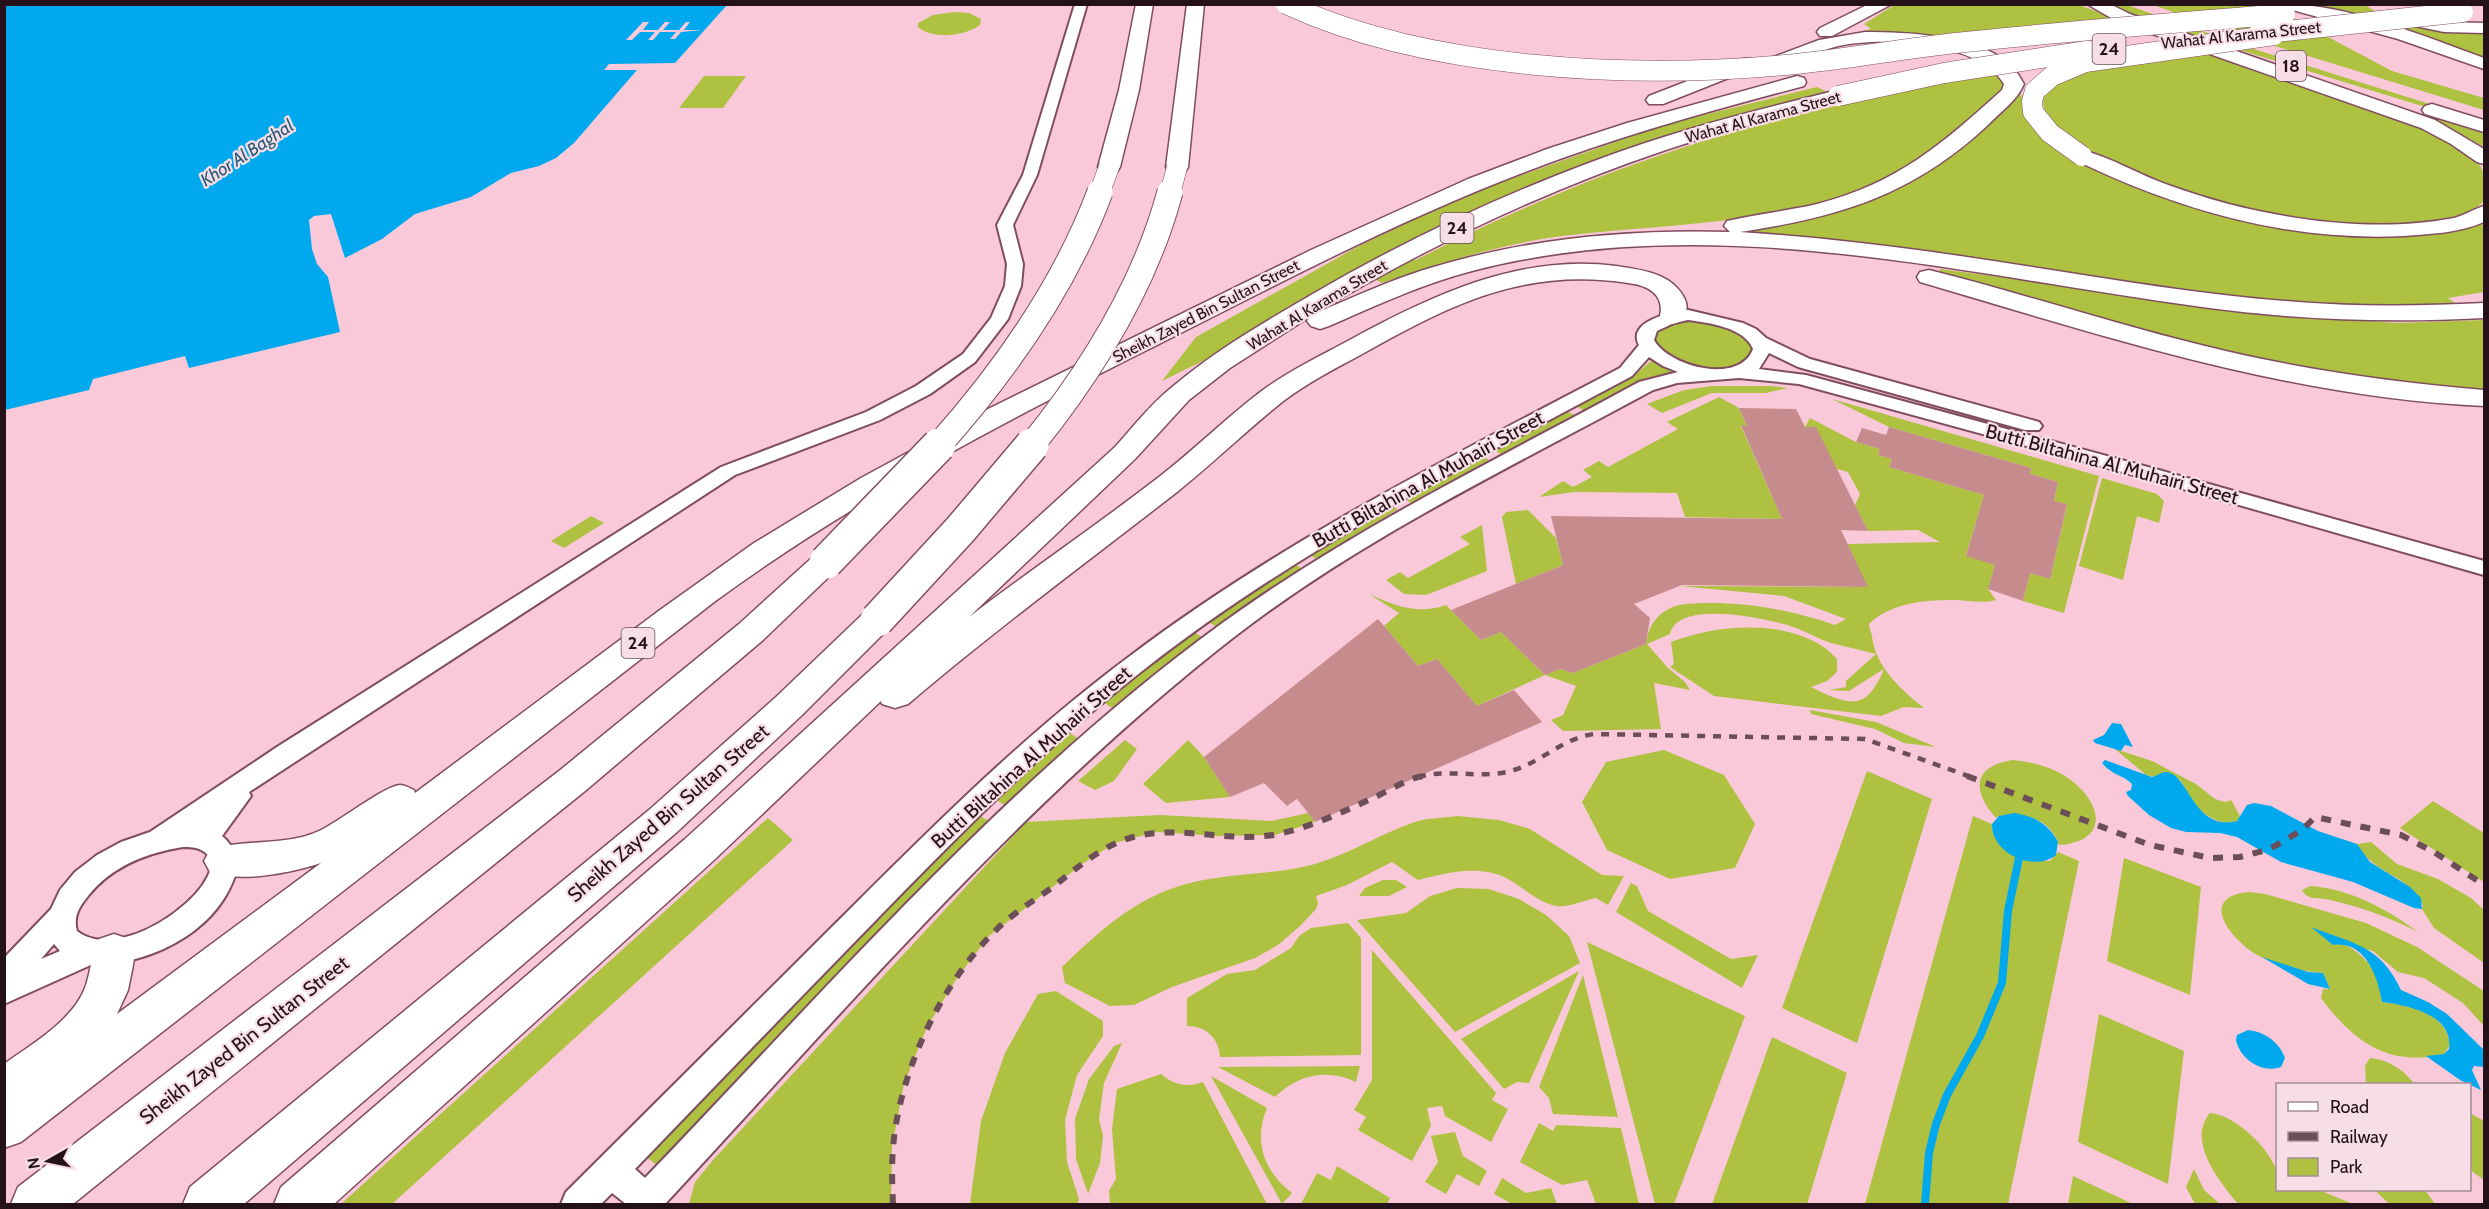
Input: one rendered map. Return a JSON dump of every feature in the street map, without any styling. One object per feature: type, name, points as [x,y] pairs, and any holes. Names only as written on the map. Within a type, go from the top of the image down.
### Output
[{"type":"highway","name":"Sheikh Zayed Bin Sultan Street","points":[[35,1204],[572,781],[751,632],[886,503],[980,398],[1015,352],[1067,269],[1086,232],[1109,167],[1129,90],[1145,4]]},
{"type":"highway","name":"Sheikh Zayed Bin Sultan Street","points":[[207,1204],[663,820],[789,706],[876,620],[973,517],[1046,427],[1099,349],[1137,280],[1162,220],[1177,167],[1196,4]]},
{"type":"highway","points":[[1286,4],[1351,30],[1399,43],[1485,58],[1538,64],[1659,71],[1762,67],[1988,40],[2288,9],[2404,35],[2484,64]]},
{"type":"highway","points":[[1330,249],[1359,228],[1440,189],[1563,136],[1813,38],[1884,4]]},
{"type":"highway","points":[[2097,4],[2124,18],[2428,124],[2458,140],[2484,158]]},
{"type":"highway","name":"18","points":[[2097,4],[2484,126]]},
{"type":"highway","name":"18","points":[[2149,8],[2284,54]]},
{"type":"highway","name":"Wahat Al Karama Street","points":[[1330,249],[1467,188],[1533,162],[1667,116],[1797,82],[1907,60],[2020,42],[2288,9],[2484,11]]},
{"type":"highway","points":[[2484,28],[2459,28],[2422,23],[2374,10],[2085,62],[2061,69],[2045,78],[2036,88],[2033,104],[2039,122],[2082,156],[2155,189],[2206,205],[2274,220],[2336,228],[2398,231],[2477,219],[2484,213]]},
{"type":"highway","name":"Wahat Al Karama Street","points":[[1125,453],[1179,397],[1236,354],[1323,298],[1420,246],[1514,202],[1637,154],[1701,133],[1838,96],[1944,73],[2374,10]]},
{"type":"highway","points":[[1125,453],[1266,352],[1318,322],[1430,275],[1526,248],[1579,238],[1757,223],[1806,213],[1854,199],[1903,179],[1942,153],[2010,92],[2014,84],[2009,74],[2001,66],[1969,51],[1916,39],[1864,37],[1832,42],[1695,91],[1662,98]]},
{"type":"highway","points":[[2419,95],[2484,115]]},
{"type":"highway","points":[[1485,260],[1564,247],[1714,238],[1808,244],[2194,297],[2340,313],[2420,314],[2484,311]]},
{"type":"highway","points":[[1640,241],[1741,245],[1813,252],[1884,264],[2188,351],[2332,381],[2440,396],[2484,398]]},
{"type":"highway","name":"Sheikh Zayed Bin Sultan Street","points":[[4,1126],[580,689],[667,620],[829,508],[907,464],[1330,249]]},
{"type":"highway","points":[[699,850],[775,797],[957,645],[1195,464],[1264,402],[1367,340],[1474,290],[1504,280],[1563,270],[1616,272],[1657,284],[1667,291],[1675,302],[1673,316]]},
{"type":"highway","points":[[2096,325],[2169,351],[2244,369],[2353,392],[2450,406],[2484,414]]},
{"type":"highway","name":"24","points":[[298,1204],[699,850],[1125,453]]},
{"type":"highway","points":[[214,850],[289,856],[345,837],[484,741],[580,689]]},
{"type":"highway","points":[[4,1092],[75,1036],[91,1018],[107,986],[102,952]]},
{"type":"street","points":[[159,840],[286,754],[728,471],[873,416],[923,390],[969,358],[999,319],[1013,286],[1015,264],[1005,225],[1030,175],[1081,4]]},
{"type":"street","name":"Butti Biltahina Al Muhairi Street","points":[[578,1204],[969,808],[1063,722],[1138,661],[1266,570],[1369,508],[1626,372],[1648,346],[1646,336],[1649,327],[1659,320],[1673,316],[1697,315],[1721,319],[1804,363],[2484,551]]},
{"type":"street","points":[[1738,372],[1756,362],[1760,356],[1761,348],[1757,340]]},
{"type":"street","points":[[1648,346],[1657,356],[1672,365],[1710,374]]},
{"type":"street","name":"Butti Biltahina Al Muhairi Street","points":[[645,1202],[908,921],[1094,739],[1229,630],[1297,584],[1394,523],[1646,386],[1669,380],[1738,372],[1800,380],[2148,473],[2484,568]]},
{"type":"street","points":[[4,991],[59,963],[141,945],[169,932],[193,915],[211,896],[222,878],[214,850],[240,794],[286,754]]},
{"type":"street","points":[[4,979],[61,917],[69,898],[93,873],[108,862],[133,848],[183,836],[214,850]]},
{"type":"street","points":[[61,917],[62,934],[72,946],[102,952]]},
{"type":"street","points":[[611,1171],[645,1202]]},
{"type":"green space","points":[[1896,4],[2079,5],[2132,24],[1938,38],[1913,33],[1889,31],[1866,33],[1863,31],[1871,29],[1864,24]]},
{"type":"green space","points":[[2102,5],[2127,5],[2254,49],[2484,121],[2484,125],[2243,51]]},
{"type":"green space","points":[[2153,5],[2268,5],[2392,71],[2484,98],[2484,110],[2236,34]]},
{"type":"green space","points":[[2299,5],[2365,5],[2385,17],[2461,32],[2484,32],[2484,62],[2396,31]]},
{"type":"green space","points":[[954,12],[969,13],[981,19],[980,25],[966,32],[949,35],[932,34],[918,27],[918,23],[933,15]]},
{"type":"green space","points":[[2202,49],[2412,121],[2472,156],[2483,172],[2484,201],[2446,219],[2386,225],[2312,219],[2232,205],[2157,183],[2095,157],[2054,127],[2044,96],[2062,76]]},
{"type":"green space","points":[[2001,71],[2006,87],[1971,118],[1935,147],[1896,173],[1854,194],[1817,205],[1752,217],[1539,239],[1471,255],[1382,283],[1376,280],[1412,260],[1530,206],[1608,174],[1687,146],[1829,108]]},
{"type":"green space","points":[[704,76],[746,76],[723,108],[679,108]]},
{"type":"green space","points":[[1817,87],[1838,97],[1702,131],[1480,211],[1263,323],[1223,351],[1162,381],[1196,337],[1357,247],[1423,215],[1499,183],[1663,125]]},
{"type":"green space","points":[[2021,93],[2024,112],[2041,133],[2239,217],[2452,231],[2484,224],[2484,292],[2448,298],[2455,303],[2344,306],[2288,303],[2177,291],[2012,267],[2015,265],[1996,260],[1977,262],[1724,234],[1831,213],[1896,190],[1941,163],[1962,147]]},
{"type":"green space","points":[[2396,107],[2484,133],[2484,147],[2452,129]]},
{"type":"green space","points":[[1940,269],[2293,316],[2397,323],[2484,320],[2484,390],[2422,386],[2256,361],[1939,274]]},
{"type":"green space","points":[[1687,318],[1736,330],[1750,343],[1753,352],[1740,366],[1710,370],[1693,368],[1664,356],[1652,339],[1654,331]]},
{"type":"green space","points":[[1652,360],[1672,372],[1645,379],[1585,411],[1576,406],[1636,374]]},
{"type":"green space","points":[[1712,386],[1788,388],[1766,393],[1712,393],[1662,413],[1647,404],[1684,390]]},
{"type":"green space","points":[[1719,397],[1739,408],[1747,426],[1741,426],[1782,519],[1685,517],[1677,493],[1574,492],[1539,497],[1563,481],[1573,487],[1592,477],[1583,470],[1599,461],[1608,467],[1678,429],[1667,422]]},
{"type":"green space","points":[[1832,399],[2099,476],[2064,613],[2023,601],[2030,573],[2050,579],[2067,505],[2054,501],[2058,482],[2030,474],[2031,468],[1889,427]]},
{"type":"green space","points":[[1565,410],[1574,415],[1501,454],[1492,449]]},
{"type":"green space","points":[[1810,418],[1856,442],[1880,449],[1878,455],[1892,459],[1889,467],[1984,495],[1966,555],[1995,565],[1988,589],[1996,600],[1980,602],[1942,600],[1908,604],[1887,611],[1869,624],[1874,648],[1884,668],[1898,686],[1924,708],[1904,707],[1881,716],[1714,696],[1670,667],[1674,664],[1671,642],[1712,631],[1735,628],[1781,630],[1802,636],[1821,645],[1837,659],[1837,672],[1827,681],[1811,687],[1846,701],[1863,699],[1877,683],[1884,669],[1849,691],[1829,690],[1846,687],[1846,681],[1876,654],[1831,643],[1781,623],[1725,614],[1689,617],[1676,623],[1670,634],[1647,644],[1668,668],[1685,682],[1690,690],[1654,683],[1661,729],[1563,731],[1551,720],[1563,715],[1576,686],[1545,675],[1560,669],[1573,673],[1646,644],[1648,633],[1655,620],[1667,610],[1680,605],[1720,603],[1753,606],[1786,611],[1835,625],[1846,619],[1784,596],[1679,586],[1867,587],[1847,544],[1940,542],[1918,530],[1868,531],[1855,505],[1860,494],[1848,472],[1837,469],[1805,427]]},
{"type":"green space","points":[[1480,454],[1489,460],[1411,503],[1402,497]]},
{"type":"green space","points":[[2102,478],[2157,494],[2164,501],[2159,523],[2137,516],[2123,580],[2079,566]]},
{"type":"green space","points":[[1388,504],[1398,509],[1316,559],[1307,553]]},
{"type":"green space","points":[[1528,510],[1556,538],[1563,565],[1516,584],[1502,517],[1506,512]]},
{"type":"green space","points":[[591,516],[604,523],[564,548],[551,541]]},
{"type":"green space","points":[[1482,525],[1487,571],[1426,595],[1404,594],[1386,580],[1400,572],[1408,578],[1470,544],[1460,537]]},
{"type":"green space","points":[[1292,562],[1301,568],[1217,627],[1207,621]]},
{"type":"green space","points":[[1369,594],[1407,608],[1426,609],[1446,605],[1481,640],[1501,632],[1545,675],[1477,706],[1437,659],[1418,666],[1384,626],[1399,613]]},
{"type":"green space","points":[[1193,631],[1203,638],[1114,709],[1103,702]]},
{"type":"green space","points":[[1810,710],[1876,722],[1936,747],[1904,743],[1875,729],[1811,714]]},
{"type":"green space","points":[[1066,731],[1078,738],[1006,806],[995,799]]},
{"type":"green space","points":[[1125,740],[1137,749],[1114,781],[1095,790],[1078,781]]},
{"type":"green space","points":[[1188,740],[1204,757],[1230,797],[1166,803],[1143,784]]},
{"type":"green space","points":[[2115,749],[2152,761],[2196,784],[2215,799],[2225,802],[2231,800],[2241,818],[2228,823],[2207,816],[2191,801],[2180,780],[2167,773],[2156,777],[2146,775]]},
{"type":"green space","points":[[1664,750],[1724,775],[1755,824],[1735,868],[1670,879],[1607,850],[1582,802],[1606,762]]},
{"type":"green space","points":[[2013,760],[2033,763],[2053,770],[2077,785],[2087,796],[2096,818],[2094,827],[2088,836],[2076,842],[2059,845],[2049,828],[2035,819],[2018,816],[1996,818],[1982,798],[1980,781],[1983,774],[1990,768]]},
{"type":"green space","points":[[1867,771],[1932,799],[1857,1043],[1782,1008]]},
{"type":"green space","points":[[2433,801],[2484,833],[2484,882],[2400,828]]},
{"type":"green space","points":[[1308,813],[1315,822],[1275,835],[1217,836],[1156,832],[1115,843],[1085,862],[989,936],[957,978],[927,1027],[904,1084],[892,1147],[891,1204],[689,1204],[695,1182],[713,1160],[1026,822],[1160,815],[1272,821]]},
{"type":"green space","points":[[978,815],[991,822],[658,1166],[645,1156]]},
{"type":"green space","points":[[1457,816],[1499,820],[1530,829],[1602,875],[1624,876],[1608,905],[1596,898],[1571,905],[1556,906],[1543,901],[1497,874],[1463,871],[1418,880],[1392,862],[1347,885],[1316,896],[1318,903],[1316,909],[1300,926],[1278,945],[1255,958],[1172,987],[1134,1005],[1110,1006],[1065,983],[1062,967],[1097,935],[1132,909],[1170,889],[1216,878],[1315,864],[1412,823]]},
{"type":"green space","points":[[1973,816],[1992,824],[1992,830],[2030,861],[2050,861],[2058,852],[2079,861],[2008,1204],[1865,1204]]},
{"type":"green space","points":[[768,818],[793,840],[392,1204],[341,1204]]},
{"type":"green space","points":[[2371,842],[2397,864],[2438,879],[2471,898],[2484,910],[2484,963],[2434,928],[2422,909],[2423,905],[2409,888],[2371,861],[2357,844]]},
{"type":"green space","points":[[2124,858],[2201,887],[2190,995],[2107,961]]},
{"type":"green space","points":[[1383,880],[1396,880],[1407,887],[1389,896],[1359,896],[1365,888]]},
{"type":"green space","points":[[1631,883],[1637,886],[1648,911],[1731,959],[1758,955],[1742,988],[1616,912]]},
{"type":"green space","points":[[2310,886],[2339,891],[2367,901],[2418,932],[2364,909],[2307,896],[2302,890]]},
{"type":"green space","points":[[1457,888],[1489,889],[1519,899],[1546,915],[1569,936],[1580,963],[1455,1032],[1357,920],[1406,913],[1430,896]]},
{"type":"green space","points":[[2249,892],[2265,894],[2366,923],[2417,947],[2484,991],[2484,1026],[2463,1003],[2424,978],[2398,972],[2373,951],[2342,943],[2359,954],[2371,966],[2378,982],[2382,1002],[2414,1008],[2434,1018],[2442,1025],[2450,1045],[2444,1054],[2424,1057],[2389,1054],[2373,1047],[2345,1026],[2321,998],[2323,989],[2330,989],[2323,973],[2266,960],[2239,941],[2230,931],[2224,921],[2222,911],[2224,902],[2233,896]]},
{"type":"green space","points":[[1348,923],[1361,938],[1361,1055],[1220,1057],[1217,1044],[1210,1034],[1200,1028],[1187,1026],[1187,998],[1227,974],[1255,970],[1291,948],[1299,936],[1311,928]]},
{"type":"green space","points":[[1587,942],[1745,1016],[1674,1204],[1655,1204]]},
{"type":"green space","points":[[1372,950],[1496,1093],[1492,1100],[1508,1109],[1491,1142],[1445,1116],[1442,1106],[1427,1108],[1431,1126],[1412,1161],[1358,1130],[1366,1117],[1354,1110],[1372,1080]]},
{"type":"green space","points":[[1579,971],[1529,1083],[1517,1082],[1504,1089],[1461,1039]]},
{"type":"green space","points":[[1583,975],[1618,1117],[1553,1114],[1549,1098],[1539,1087]]},
{"type":"green space","points":[[1056,991],[1103,1021],[1103,1036],[1077,1075],[1065,1120],[1067,1162],[1079,1199],[1077,1204],[970,1204],[981,1121],[1005,1053],[1038,994]]},
{"type":"green space","points":[[2099,1014],[2184,1051],[2168,1184],[2078,1142]]},
{"type":"green space","points":[[1772,1037],[1847,1073],[1807,1204],[1712,1204]]},
{"type":"green space","points":[[1122,1043],[1104,1083],[1099,1119],[1103,1136],[1100,1163],[1088,1194],[1076,1159],[1075,1119],[1089,1079],[1114,1046]]},
{"type":"green space","points":[[2370,1058],[2384,1061],[2395,1066],[2414,1083],[2366,1083],[2365,1066]]},
{"type":"green space","points":[[1360,1066],[1356,1082],[1334,1075],[1313,1076],[1293,1083],[1275,1097],[1218,1067]]},
{"type":"green space","points":[[1161,1074],[1181,1084],[1192,1085],[1203,1082],[1267,1204],[1110,1204],[1109,1191],[1116,1179],[1112,1129],[1117,1089]]},
{"type":"green space","points":[[1211,1076],[1267,1108],[1261,1132],[1264,1155],[1274,1176],[1292,1193],[1282,1204]]},
{"type":"green space","points":[[2210,1113],[2220,1115],[2251,1135],[2261,1145],[2274,1165],[2276,1191],[2321,1191],[2353,1204],[2238,1204],[2208,1161],[2202,1136],[2204,1124]]},
{"type":"green space","points":[[2471,1114],[2484,1121],[2484,1180],[2471,1171]]},
{"type":"green space","points":[[1539,1123],[1553,1131],[1556,1125],[1621,1128],[1639,1204],[1596,1204],[1587,1180],[1562,1185],[1520,1162]]},
{"type":"green space","points":[[1455,1132],[1463,1156],[1487,1171],[1479,1186],[1457,1174],[1446,1194],[1425,1182],[1438,1162],[1431,1136]]},
{"type":"green space","points":[[1337,1166],[1390,1198],[1387,1204],[1301,1204],[1317,1173],[1331,1180]]},
{"type":"green space","points":[[2194,1169],[2204,1190],[2220,1204],[2195,1204],[2186,1187]]},
{"type":"green space","points":[[2073,1176],[2133,1204],[2068,1204]]},
{"type":"green space","points":[[1502,1178],[1526,1193],[1551,1188],[1557,1204],[1512,1204],[1494,1194]]},
{"type":"green space","points":[[2376,1191],[2426,1191],[2435,1204],[2389,1204]]},
{"type":"water","name":"Khor Al Baghal","points":[[4,5],[727,5],[675,63],[609,64],[604,70],[637,70],[574,143],[556,158],[539,166],[511,173],[471,197],[415,214],[382,239],[345,258],[331,214],[314,216],[309,220],[312,249],[317,264],[328,277],[340,332],[189,368],[185,356],[93,379],[89,390],[5,410]]},
{"type":"water","points":[[2112,723],[2121,724],[2133,747],[2125,745],[2121,751],[2095,743],[2093,740],[2104,735]]},
{"type":"water","points":[[2105,760],[2152,777],[2164,772],[2174,775],[2201,811],[2222,822],[2237,821],[2247,805],[2254,803],[2271,806],[2318,831],[2357,844],[2370,862],[2410,887],[2421,898],[2422,909],[2414,908],[2353,882],[2281,862],[2237,837],[2220,833],[2186,832],[2171,828],[2149,815],[2128,796],[2126,792],[2131,790],[2132,784],[2106,767],[2102,763]]},
{"type":"water","points":[[2014,813],[2028,816],[2050,830],[2058,842],[2056,855],[2037,862],[2026,861],[2015,857],[1998,844],[1992,824],[1999,816]]},
{"type":"water","points":[[2311,927],[2353,943],[2375,955],[2393,975],[2401,990],[2428,1002],[2447,1014],[2484,1050],[2484,1067],[2474,1066],[2472,1070],[2481,1090],[2471,1085],[2471,1083],[2460,1080],[2426,1056],[2444,1054],[2449,1049],[2449,1037],[2444,1027],[2415,1009],[2382,1002],[2373,972],[2362,954],[2354,948],[2333,945]]},
{"type":"water","points":[[2262,957],[2308,972],[2323,973],[2330,989],[2308,984]]},
{"type":"water","points":[[2248,1030],[2265,1035],[2275,1042],[2285,1058],[2281,1067],[2274,1069],[2259,1067],[2247,1059],[2236,1040],[2237,1035]]},
{"type":"pier","points":[[643,22],[649,22],[643,30],[658,30],[665,22],[670,22],[663,30],[679,30],[686,22],[690,22],[684,30],[703,30],[681,32],[675,39],[670,39],[676,32],[660,32],[653,40],[648,40],[655,32],[640,32],[632,40],[626,40]]},
{"type":"building","points":[[1739,408],[1796,409],[1805,427],[1816,427],[1868,531],[1841,530],[1868,587],[1682,585],[1634,604],[1650,618],[1646,644],[1573,673],[1560,669],[1545,675],[1501,632],[1481,640],[1451,610],[1563,565],[1551,516],[1782,519],[1741,425],[1747,426]]},
{"type":"building","points":[[1889,427],[2031,468],[2030,474],[2058,482],[2054,501],[2067,504],[2050,579],[2030,573],[2023,601],[1988,589],[1995,565],[1966,556],[1984,495],[1889,467],[1892,459],[1878,455],[1880,449],[1856,442],[1862,428],[1886,435]]},
{"type":"building","points":[[1378,619],[1418,666],[1437,659],[1477,706],[1514,690],[1542,722],[1315,822],[1297,799],[1287,806],[1264,783],[1230,797],[1204,757]]},
{"type":"waterway","points":[[1925,1204],[1929,1153],[1936,1124],[1947,1095],[1980,1036],[2002,983],[2008,911],[2019,858]]},
{"type":"railway","points":[[1418,777],[1442,774],[1502,773],[1524,766],[1573,740],[1594,734],[1865,739],[1971,777]]},
{"type":"railway","points":[[893,1204],[892,1159],[895,1131],[900,1104],[918,1050],[944,998],[959,974],[976,951],[1008,919],[1090,858],[1121,841],[1169,832],[1242,837],[1278,834],[1328,818],[1406,781],[1425,776]]},
{"type":"railway","points":[[1967,776],[2150,845],[2210,858],[2240,857],[2270,849],[2302,830],[2315,817],[2401,835],[2434,852],[2484,885]]}]
